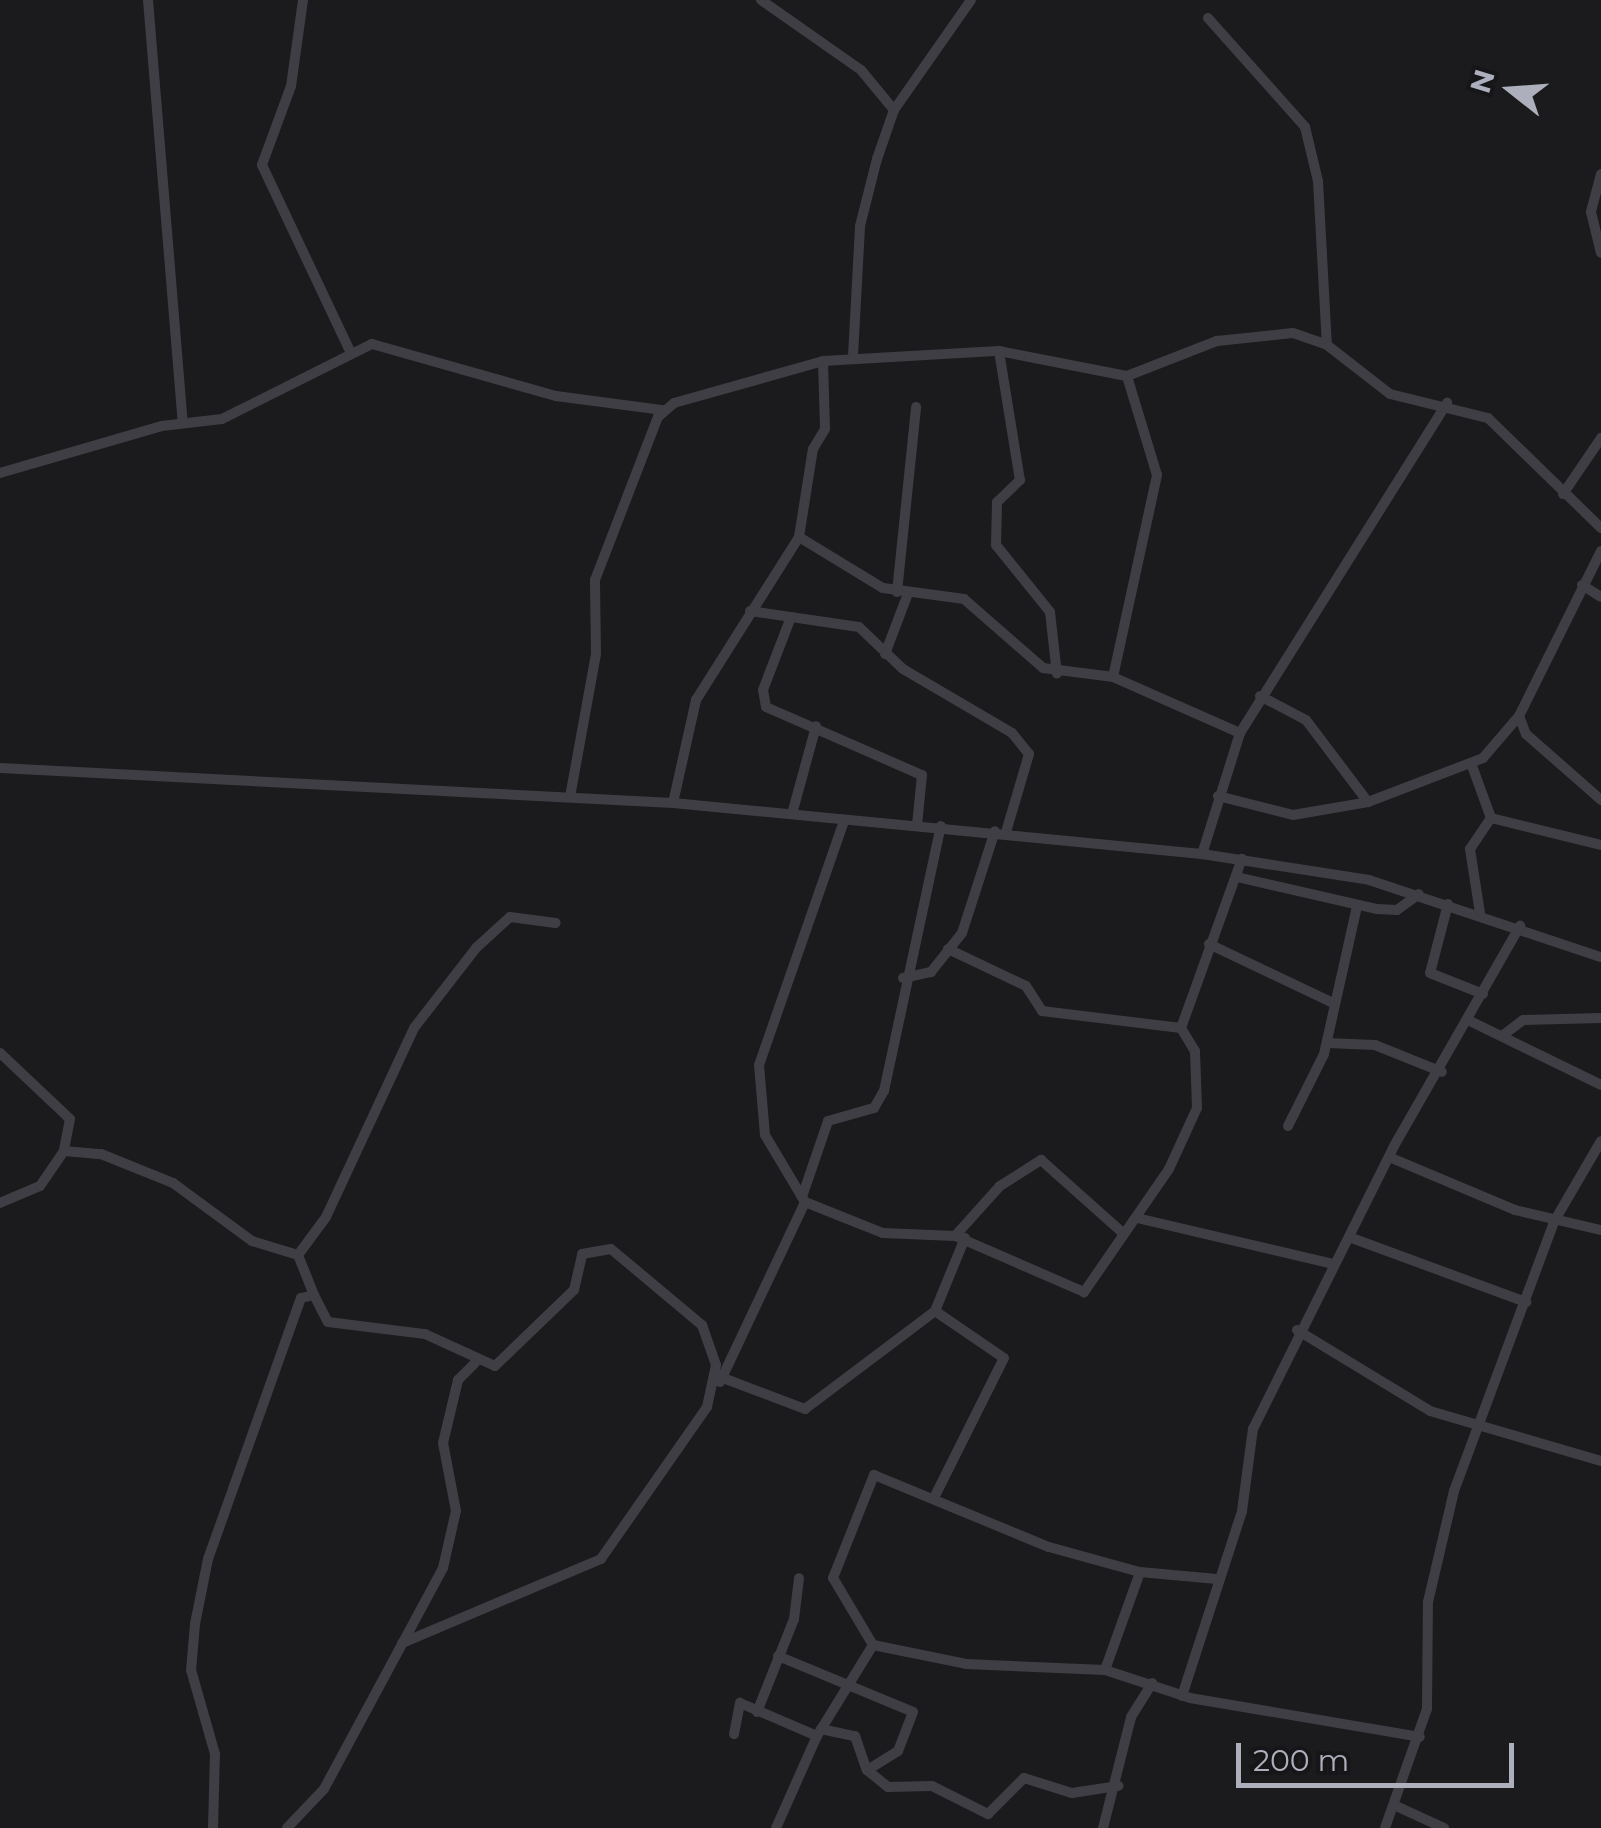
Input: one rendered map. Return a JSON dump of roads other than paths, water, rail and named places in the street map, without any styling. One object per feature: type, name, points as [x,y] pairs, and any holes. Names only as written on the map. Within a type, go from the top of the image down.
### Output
[{"type":"street","points":[[148,0],[183,423]]},
{"type":"street","points":[[303,0],[291,86],[262,165],[350,349]]},
{"type":"street","points":[[762,0],[862,70],[894,110]]},
{"type":"street","points":[[853,356],[860,226],[894,110],[971,0]]},
{"type":"street","points":[[1208,18],[1305,128],[1327,345]]},
{"type":"street","points":[[1601,174],[1591,212],[1601,253]]},
{"type":"street","points":[[0,473],[183,423],[238,413],[350,349],[388,343],[556,396],[664,410],[823,361],[853,356],[999,351],[1128,376],[1254,333],[1327,345],[1390,394],[1447,403],[1488,418],[1601,528]]},
{"type":"street","points":[[999,351],[1020,480],[998,502],[996,546],[1050,612],[1056,674]]},
{"type":"street","points":[[673,804],[696,700],[799,536],[812,449],[825,429],[823,361]]},
{"type":"street","points":[[1113,677],[1156,497],[1149,428],[1128,376]]},
{"type":"street","points":[[1202,854],[1240,733],[1260,696],[1447,403]]},
{"type":"street","points":[[885,654],[902,594],[916,407]]},
{"type":"street","points":[[570,797],[596,654],[595,580],[664,410]]},
{"type":"street","points":[[1563,494],[1601,438]]},
{"type":"street","points":[[799,536],[823,558],[902,594],[936,589],[964,599],[1056,674],[1113,677],[1240,733]]},
{"type":"street","points":[[1218,796],[1292,815],[1368,802],[1471,763],[1518,716],[1601,552]]},
{"type":"street","points":[[1582,585],[1601,597]]},
{"type":"street","points":[[750,610],[852,625],[885,654],[1026,747],[973,912],[931,972],[904,978]]},
{"type":"street","points":[[791,618],[762,700],[782,720],[816,726],[922,775],[917,826]]},
{"type":"street","points":[[1260,696],[1306,720],[1368,802]]},
{"type":"street","points":[[1518,716],[1526,734],[1601,800]]},
{"type":"street","points":[[792,814],[816,726]]},
{"type":"street","points":[[1471,763],[1491,818]]},
{"type":"street","points":[[0,768],[673,804],[1001,831],[1202,854],[1420,894],[1601,956]]},
{"type":"street","points":[[1491,818],[1601,845]]},
{"type":"street","points":[[1480,913],[1470,849],[1491,818]]},
{"type":"street","points":[[844,821],[759,1065],[764,1135],[803,1199],[894,1236],[960,1237],[1080,1294],[1137,1218],[1197,1108],[1195,1052],[1182,1028],[1242,859]]},
{"type":"street","points":[[402,1643],[601,1560],[686,1446],[723,1378],[803,1199],[828,1122],[879,1103],[941,826]]},
{"type":"street","points":[[1237,877],[1357,906],[1398,910],[1420,894]]},
{"type":"street","points":[[1448,904],[1430,972],[1483,994]]},
{"type":"street","points":[[1288,1126],[1327,1043],[1331,1002],[1357,906]]},
{"type":"street","points":[[298,1255],[326,1218],[414,1028],[476,948],[510,917],[556,923]]},
{"type":"street","points":[[1182,1696],[1242,1511],[1250,1437],[1298,1330],[1520,926]]},
{"type":"street","points":[[1209,944],[1331,1002]]},
{"type":"street","points":[[948,949],[1026,986],[1042,1011],[1182,1028]]},
{"type":"street","points":[[1502,1036],[1523,1020],[1601,1018]]},
{"type":"street","points":[[1470,1021],[1601,1085]]},
{"type":"street","points":[[1327,1043],[1374,1044],[1442,1072]]},
{"type":"street","points":[[0,1053],[70,1120],[64,1151],[40,1186],[0,1203]]},
{"type":"street","points":[[1386,1828],[1420,1736],[1433,1658],[1431,1585],[1480,1427],[1556,1220],[1601,1141]]},
{"type":"street","points":[[64,1151],[142,1169],[252,1240],[298,1255]]},
{"type":"street","points":[[1390,1157],[1556,1220],[1601,1230]]},
{"type":"street","points":[[723,1378],[805,1409],[935,1311],[960,1237],[1000,1186],[1041,1160],[1122,1234]]},
{"type":"street","points":[[1137,1218],[1333,1264]]},
{"type":"street","points":[[1349,1238],[1526,1302]]},
{"type":"street","points":[[298,1255],[328,1322],[426,1334],[474,1363],[505,1363],[574,1290],[582,1254],[603,1247],[702,1326],[715,1388]]},
{"type":"street","points":[[213,1828],[215,1754],[191,1670],[195,1624],[294,1310],[314,1295]]},
{"type":"street","points":[[935,1311],[1004,1358],[936,1494]]},
{"type":"street","points":[[1298,1330],[1351,1369],[1480,1427],[1601,1461]]},
{"type":"street","points":[[287,1828],[324,1789],[402,1643],[451,1539],[456,1511],[443,1443],[458,1380],[474,1363]]},
{"type":"street","points":[[1217,1579],[1140,1572],[1050,1547],[890,1476],[865,1482],[833,1578],[872,1645],[966,1664],[1106,1670],[1182,1696],[1420,1736]]},
{"type":"street","points":[[1106,1670],[1140,1572]]},
{"type":"street","points":[[757,1712],[778,1656],[799,1578]]},
{"type":"street","points":[[776,1828],[819,1732],[872,1645]]},
{"type":"street","points":[[778,1656],[913,1712],[898,1752],[868,1770]]},
{"type":"street","points":[[1103,1828],[1118,1786],[1128,1727],[1152,1683]]},
{"type":"street","points":[[734,1734],[737,1704],[819,1732],[855,1736],[868,1770],[888,1787],[932,1786],[988,1814],[1024,1778],[1072,1793],[1118,1786]]},
{"type":"street","points":[[1396,1806],[1444,1828]]}]
